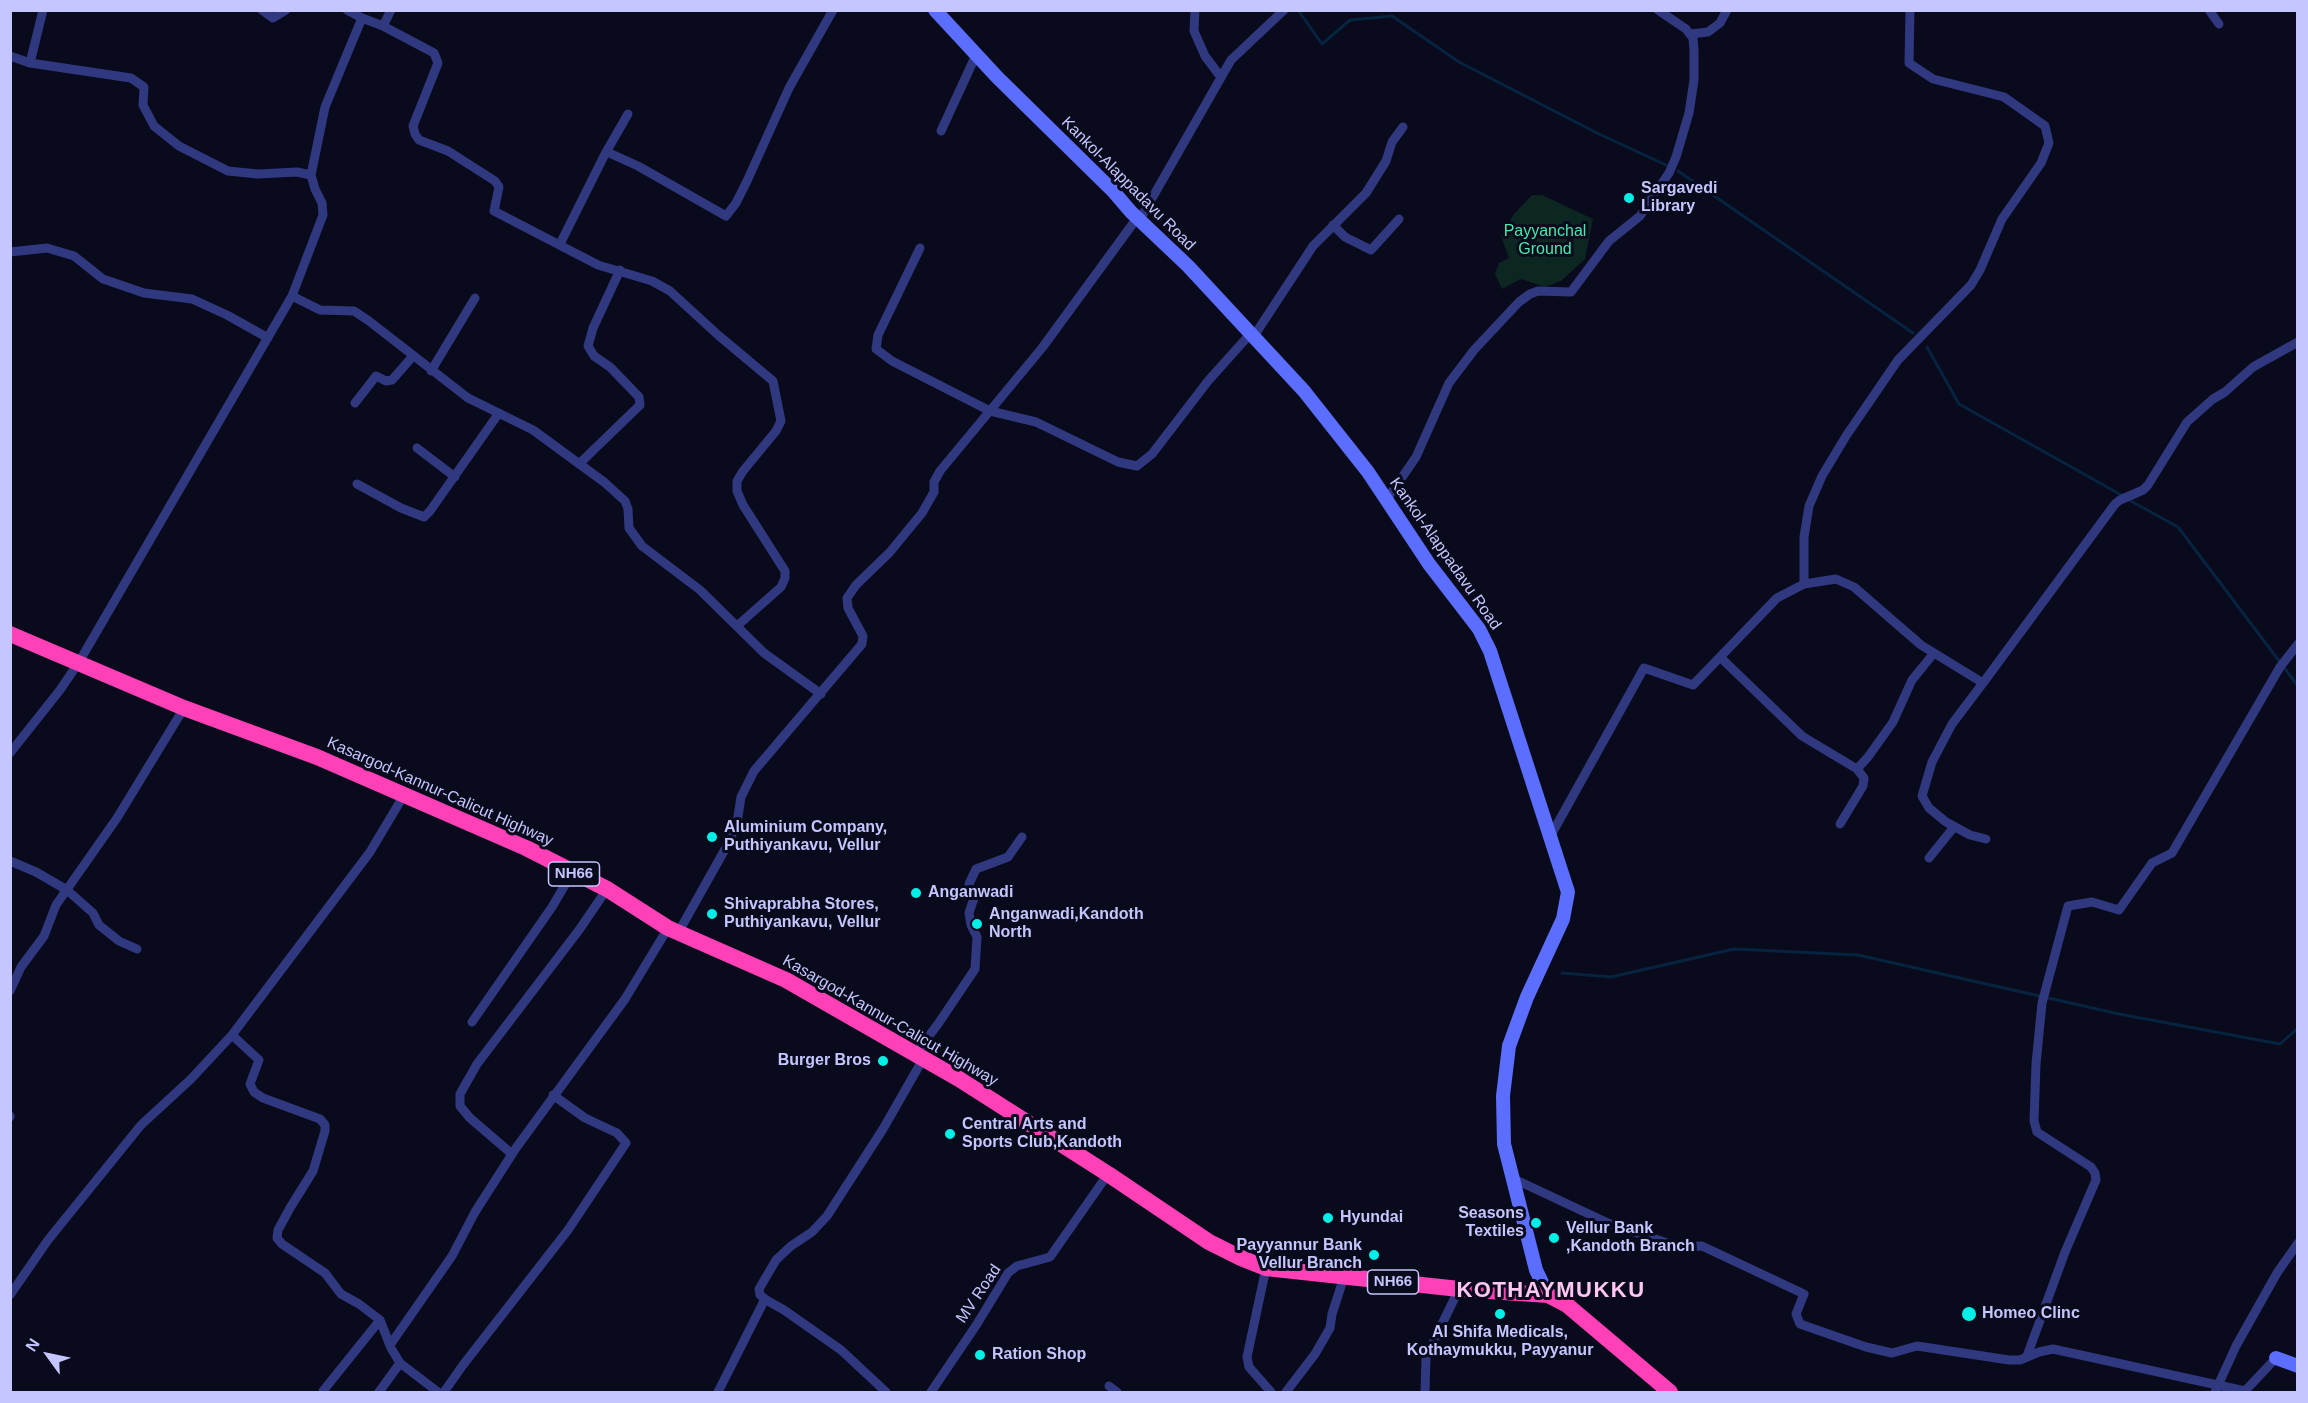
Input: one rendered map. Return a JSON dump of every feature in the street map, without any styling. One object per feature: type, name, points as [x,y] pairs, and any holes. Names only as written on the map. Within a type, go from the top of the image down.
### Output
[{"type":"highway","name":"Kasargod-Kannur-Calicut Highway","points":[[10,634],[184,708],[317,757],[526,848],[607,889],[673,930],[786,980],[959,1079],[1209,1242],[1266,1268],[1459,1289],[1548,1295],[1568,1305],[1670,1392]]},
{"type":"main road","name":"Kankol-Alappadavu Road","points":[[936,11],[976,55],[1113,191],[1138,220],[1188,266],[1304,391],[1359,459],[1429,564],[1479,629],[1490,651],[1568,892],[1563,919],[1527,997],[1509,1046],[1503,1096],[1504,1144],[1536,1270],[1548,1295]]},
{"type":"main road","points":[[2276,1358],[2298,1366]]},
{"type":"street","points":[[30,63],[43,10]]},
{"type":"street","points":[[262,10],[273,18],[286,10]]},
{"type":"street","points":[[347,10],[434,53],[438,63],[413,126],[419,140],[448,151],[495,181],[499,188],[494,211],[598,265],[652,280],[670,291],[773,381],[781,421],[776,431],[743,471],[737,481],[737,491],[742,506],[785,571],[785,578],[781,587],[736,626]]},
{"type":"street","points":[[383,26],[391,10]]},
{"type":"street","points":[[607,152],[638,166],[726,216],[736,203],[747,181],[789,88],[833,10]]},
{"type":"street","points":[[1195,10],[1194,31],[1205,56],[1220,76]]},
{"type":"street","points":[[390,1345],[452,1256],[475,1212],[512,1154],[696,898],[728,844],[739,816],[741,797],[754,771],[862,644],[863,636],[848,608],[847,598],[856,585],[890,552],[922,513],[934,492],[934,482],[940,471],[1054,332],[1138,220],[1200,116],[1230,60],[1284,10]]},
{"type":"street","points":[[1387,499],[1416,456],[1449,383],[1474,350],[1519,302],[1530,294],[1538,291],[1571,292],[1609,240],[1640,216],[1662,185],[1676,157],[1689,113],[1694,61],[1693,38],[1686,29],[1658,10]]},
{"type":"street","points":[[1690,34],[1708,32],[1720,23],[1727,10]]},
{"type":"street","points":[[1804,584],[1804,537],[1809,506],[1822,476],[1863,409],[1898,360],[1971,285],[2002,219],[2041,164],[2049,143],[2044,126],[2004,97],[1933,79],[1909,63],[1910,10]]},
{"type":"street","points":[[2209,10],[2218,24]]},
{"type":"street","points":[[10,753],[79,662],[292,296],[323,215],[322,203],[311,175],[325,107],[362,18]]},
{"type":"street","points":[[941,131],[976,55]]},
{"type":"street","points":[[10,56],[30,63],[131,78],[144,87],[142,105],[154,126],[179,146],[228,171],[258,174],[297,172],[311,175]]},
{"type":"street","points":[[561,244],[628,114]]},
{"type":"street","points":[[920,248],[878,334],[876,349],[892,361],[990,411],[1036,422],[1118,462],[1137,466],[1152,454],[1208,381],[1253,334],[1313,246],[1366,193],[1386,161],[1392,142],[1403,127]]},
{"type":"street","points":[[1333,225],[1345,237],[1371,250],[1399,219]]},
{"type":"street","points":[[10,252],[47,248],[74,256],[103,279],[144,293],[192,299],[268,338]]},
{"type":"street","points":[[579,464],[605,441],[639,405],[639,397],[610,367],[594,356],[588,346],[593,328],[620,270]]},
{"type":"street","points":[[292,296],[320,310],[354,311],[468,398],[533,430],[617,492],[625,501],[628,509],[629,528],[642,546],[700,590],[764,652],[821,694]]},
{"type":"street","points":[[431,371],[475,298]]},
{"type":"street","points":[[1986,839],[1970,835],[1954,826],[1929,808],[1922,796],[1932,762],[1952,724],[2120,500],[2143,490],[2148,485],[2187,422],[2253,367],[2298,342]]},
{"type":"street","points":[[355,403],[376,376],[386,381],[392,380],[413,356]]},
{"type":"street","points":[[357,484],[400,508],[424,517],[500,414]]},
{"type":"street","points":[[417,448],[455,477]]},
{"type":"street","points":[[1550,837],[1644,668],[1693,685],[1777,598],[1804,584],[1836,579],[1854,586],[1922,645],[1983,683]]},
{"type":"street","points":[[2028,1356],[2065,1252],[2096,1180],[2096,1173],[2091,1167],[2037,1132],[2035,1128],[2036,1064],[2042,1003],[2068,906],[2092,902],[2119,910],[2152,863],[2172,853],[2283,664],[2298,644]]},
{"type":"street","points":[[1857,769],[1893,722],[1912,680],[1934,652]]},
{"type":"street","points":[[1720,657],[1802,736],[1857,769],[1864,778],[1863,786],[1840,824]]},
{"type":"street","points":[[10,991],[21,967],[45,936],[56,905],[117,818],[184,708]]},
{"type":"street","points":[[10,1295],[48,1240],[141,1125],[191,1079],[232,1035],[370,852],[404,795]]},
{"type":"street","points":[[1929,858],[1954,826]]},
{"type":"street","points":[[886,1392],[842,1350],[765,1299],[760,1295],[759,1289],[776,1260],[791,1246],[812,1232],[827,1216],[883,1129],[919,1056],[975,969],[977,937],[971,926],[969,913],[974,898],[969,884],[976,869],[1008,857],[1022,837]]},
{"type":"street","points":[[10,861],[36,872],[66,890],[93,913],[99,925],[119,941],[137,949]]},
{"type":"street","points":[[472,1022],[552,907],[572,873]]},
{"type":"street","points":[[512,1154],[470,1118],[460,1106],[460,1094],[477,1064],[528,999],[607,889]]},
{"type":"street","points":[[232,1035],[259,1060],[250,1084],[254,1092],[263,1098],[320,1119],[325,1125],[313,1171],[278,1230],[277,1238],[282,1245],[325,1273],[341,1294],[380,1320],[400,1363],[438,1392]]},
{"type":"street","points":[[444,1392],[568,1230],[626,1143],[617,1133],[585,1118],[553,1095]]},
{"type":"street","name":"MV Road","points":[[930,1392],[977,1324],[1008,1273],[1017,1266],[1050,1257],[1108,1174]]},
{"type":"street","points":[[1514,1179],[1608,1223],[1679,1247],[1702,1246],[1712,1250],[1804,1294],[1796,1314],[1800,1324],[1866,1347],[1892,1353],[1917,1346],[2009,1360],[2020,1360],[2053,1349],[2099,1361],[2151,1369],[2216,1389],[2245,1391],[2276,1358]]},
{"type":"street","points":[[2216,1389],[2277,1273],[2298,1243]]},
{"type":"street","points":[[1266,1268],[1247,1357],[1249,1367],[1271,1392]]},
{"type":"street","points":[[1286,1392],[1315,1354],[1330,1328],[1344,1277]]},
{"type":"street","points":[[1425,1392],[1426,1357],[1459,1289]]},
{"type":"street","points":[[718,1392],[765,1299]]},
{"type":"street","points":[[323,1391],[380,1320]]},
{"type":"street","points":[[379,1392],[400,1363]]},
{"type":"green space","name":"Payyanchal Ground","points":[[1532,195],[1542,195],[1593,219],[1585,259],[1561,281],[1545,287],[1521,279],[1502,289],[1495,274],[1499,263],[1509,258],[1501,236],[1514,214]]},
{"type":"waterway","points":[[1298,10],[1322,44],[1350,20],[1392,16],[1459,62],[1597,133],[1666,165]]},
{"type":"waterway","points":[[1678,171],[1913,333]]},
{"type":"waterway","points":[[1927,347],[1959,404],[2123,496]]},
{"type":"waterway","points":[[2129,500],[2178,527],[2298,686]]},
{"type":"waterway","points":[[1562,973],[1611,977],[1734,949],[1858,955],[2119,1014],[2280,1044],[2298,1028]]},
{"type":"place","name":"Sargavedi Library","points":[[1629,198]]},
{"type":"place","name":"Aluminium Company, Puthiyankavu, Vellur","points":[[712,837]]},
{"type":"place","name":"Anganwadi","points":[[916,893]]},
{"type":"place","name":"Shivaprabha Stores, Puthiyankavu, Vellur","points":[[712,914]]},
{"type":"place","name":"Anganwadi,Kandoth North","points":[[977,924]]},
{"type":"place","name":"Burger Bros","points":[[883,1061]]},
{"type":"place","name":"Central Arts and Sports Club,Kandoth","points":[[950,1134]]},
{"type":"place","name":"Hyundai","points":[[1328,1218]]},
{"type":"place","name":"Seasons Textiles","points":[[1536,1223]]},
{"type":"place","name":"Vellur Bank ,Kandoth Branch","points":[[1554,1238]]},
{"type":"place","name":"Payyannur Bank Vellur Branch","points":[[1374,1255]]},
{"type":"place","name":"Al Shifa Medicals, Kothaymukku, Payyanur","points":[[1500,1314]]},
{"type":"place","name":"Homeo Clinc","points":[[1969,1314]]},
{"type":"place","name":"Ration Shop","points":[[980,1355]]},
{"type":"district","name":"KOTHAYMUKKU","points":[[1551,1291]]}]
